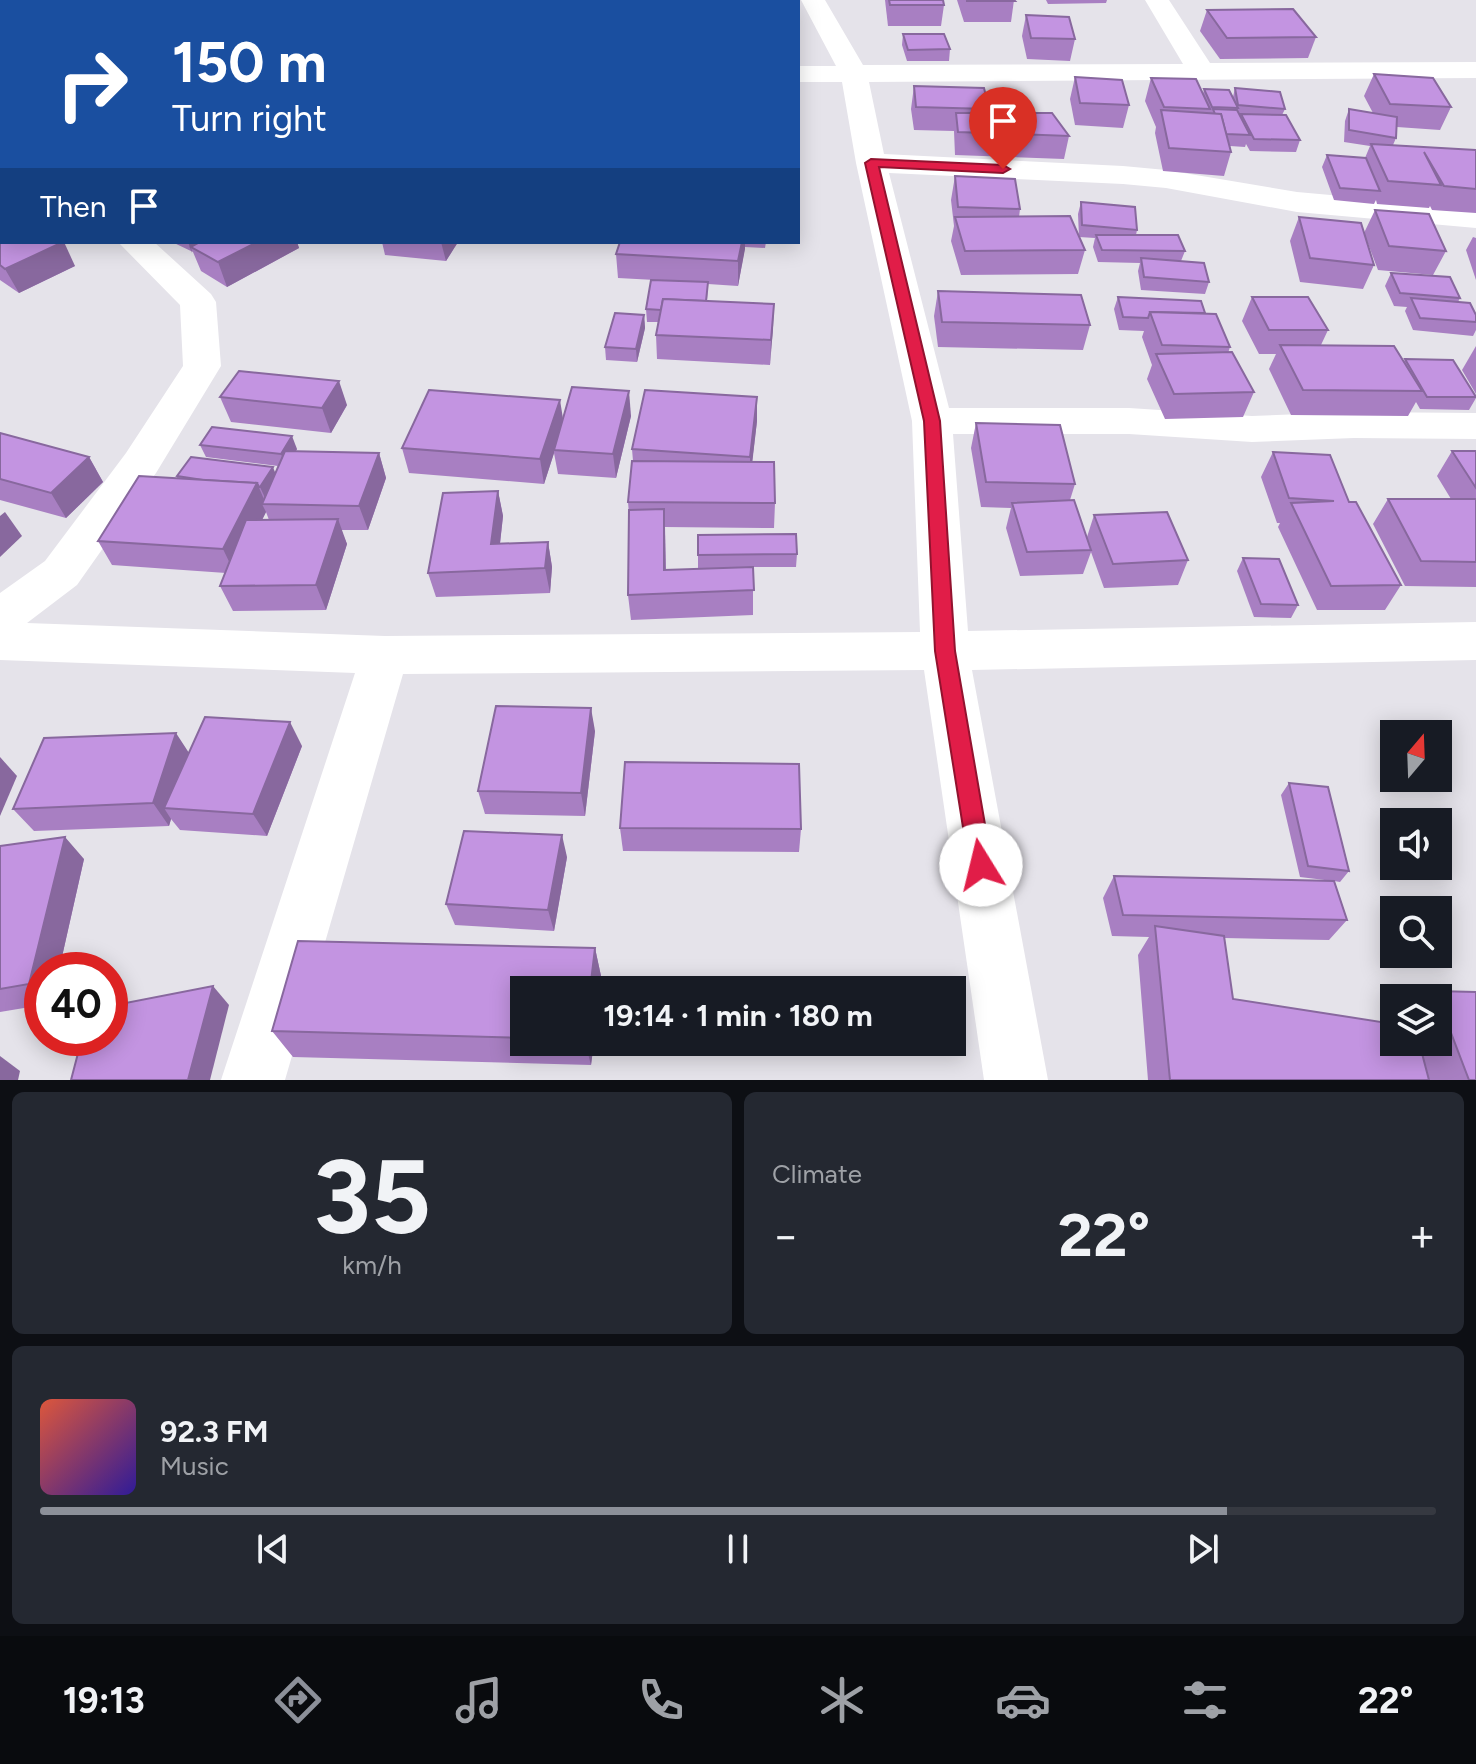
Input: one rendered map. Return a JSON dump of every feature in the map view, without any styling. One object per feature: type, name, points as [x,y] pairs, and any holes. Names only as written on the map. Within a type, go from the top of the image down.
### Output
[{"type":"street","points":[[813,0],[854,73],[871,163],[932,421],[945,651],[1016,1080]]},
{"type":"street","points":[[1157,0],[1202,72]]},
{"type":"street","points":[[800,74],[1476,70]]},
{"type":"street","points":[[871,163],[1166,179],[1297,202],[1476,218]]},
{"type":"street","points":[[0,618],[61,573],[141,463],[202,366],[198,302],[137,244]]},
{"type":"street","points":[[932,421],[1129,421],[1252,429],[1354,425],[1476,426]]},
{"type":"street","points":[[0,641],[385,655],[945,651],[1476,641]]},
{"type":"street","points":[[253,1080],[385,655]]},
{"type":"building","points":[[889,0],[943,0],[944,5],[890,5]]},
{"type":"building","points":[[1014,0],[1015,1],[967,1]]},
{"type":"building","points":[[1293,9],[1316,37],[1227,38],[1207,10]]},
{"type":"building","points":[[1026,15],[1069,17],[1075,39],[1031,38]]},
{"type":"building","points":[[903,34],[944,34],[950,49],[908,50]]},
{"type":"building","points":[[1374,74],[1433,78],[1451,107],[1390,104]]},
{"type":"building","points":[[1075,77],[1122,80],[1129,105],[1080,103]]},
{"type":"building","points":[[1151,78],[1196,79],[1210,109],[1164,107]]},
{"type":"building","points":[[914,86],[984,88],[989,109],[916,107]]},
{"type":"building","points":[[1235,88],[1280,92],[1285,109],[1238,105]]},
{"type":"building","points":[[1204,89],[1229,90],[1238,108],[1212,107]]},
{"type":"building","points":[[1213,109],[1237,110],[1250,135],[1226,134],[1221,114],[1215,114]]},
{"type":"building","points":[[1349,109],[1397,117],[1396,138],[1349,130]]},
{"type":"building","points":[[1161,110],[1221,114],[1231,152],[1169,148]]},
{"type":"building","points":[[956,113],[1052,113],[1069,136],[958,132]]},
{"type":"building","points":[[1241,114],[1286,115],[1300,140],[1254,139]]},
{"type":"building","points":[[1371,144],[1476,150],[1476,189],[1444,186],[1424,152],[1441,185],[1388,181]]},
{"type":"building","points":[[1327,155],[1366,158],[1380,191],[1340,188]]},
{"type":"building","points":[[955,176],[1015,179],[1020,209],[958,207]]},
{"type":"building","points":[[1081,202],[1135,207],[1137,230],[1082,225]]},
{"type":"building","points":[[1375,210],[1429,214],[1446,251],[1389,246]]},
{"type":"building","points":[[1070,216],[1085,250],[965,251],[955,217]]},
{"type":"building","points":[[1299,217],[1361,223],[1374,265],[1310,258]]},
{"type":"building","points":[[1096,235],[1178,235],[1185,251],[1102,250]]},
{"type":"building","points":[[0,244],[59,244],[5,269],[0,265]]},
{"type":"building","points":[[196,244],[253,244],[218,262],[191,247]]},
{"type":"building","points":[[619,244],[742,244],[738,261],[616,254]]},
{"type":"building","points":[[1141,258],[1204,263],[1209,282],[1144,277]]},
{"type":"building","points":[[1391,273],[1450,277],[1460,298],[1400,293]]},
{"type":"building","points":[[651,280],[708,282],[706,301],[663,299],[661,310],[646,309]]},
{"type":"building","points":[[938,291],[1081,295],[1090,325],[942,322]]},
{"type":"building","points":[[1118,297],[1201,301],[1205,313],[1150,312],[1148,318],[1123,317]]},
{"type":"building","points":[[1252,297],[1308,297],[1328,330],[1269,330]]},
{"type":"building","points":[[1411,298],[1470,303],[1476,322],[1420,318]]},
{"type":"building","points":[[663,299],[774,304],[771,340],[656,335]]},
{"type":"building","points":[[1150,312],[1216,314],[1230,347],[1162,345]]},
{"type":"building","points":[[615,313],[644,315],[636,349],[605,347]]},
{"type":"building","points":[[1280,345],[1394,346],[1422,391],[1303,390]]},
{"type":"building","points":[[1232,352],[1254,392],[1174,394],[1156,354]]},
{"type":"building","points":[[1405,359],[1453,360],[1476,397],[1427,397]]},
{"type":"building","points":[[239,371],[339,381],[322,408],[220,397]]},
{"type":"building","points":[[572,387],[629,391],[613,454],[554,450]]},
{"type":"building","points":[[429,390],[560,400],[540,459],[402,448]]},
{"type":"building","points":[[645,390],[757,397],[750,457],[632,449]]},
{"type":"building","points":[[976,423],[1060,425],[1075,484],[986,482]]},
{"type":"building","points":[[212,427],[292,436],[281,454],[200,445]]},
{"type":"building","points":[[0,433],[89,457],[51,493],[0,479]]},
{"type":"building","points":[[285,451],[379,453],[359,506],[262,504]]},
{"type":"building","points":[[1452,451],[1476,451],[1476,488]]},
{"type":"building","points":[[1273,452],[1330,455],[1349,502],[1356,502],[1401,585],[1331,586],[1291,503],[1334,501],[1289,498]]},
{"type":"building","points":[[191,457],[273,467],[260,487],[257,483],[177,476]]},
{"type":"building","points":[[632,461],[774,462],[775,503],[628,502]]},
{"type":"building","points":[[139,476],[257,483],[223,549],[98,541]]},
{"type":"building","points":[[498,491],[491,544],[548,542],[545,568],[428,573],[443,493]]},
{"type":"building","points":[[1388,499],[1476,499],[1476,562],[1421,561]]},
{"type":"building","points":[[1074,500],[1091,550],[1027,552],[1012,503]]},
{"type":"building","points":[[664,509],[664,570],[753,567],[754,590],[628,595],[629,510]]},
{"type":"building","points":[[1167,512],[1188,560],[1113,564],[1094,515]]},
{"type":"building","points":[[338,519],[316,585],[220,586],[246,520]]},
{"type":"building","points":[[796,534],[797,554],[698,555],[698,535]]},
{"type":"building","points":[[1243,558],[1279,559],[1298,605],[1261,604]]},
{"type":"building","points":[[496,706],[591,708],[581,793],[478,791]]},
{"type":"building","points":[[205,717],[290,722],[253,814],[164,808]]},
{"type":"building","points":[[176,733],[153,803],[13,809],[44,738]]},
{"type":"building","points":[[625,762],[799,764],[801,829],[620,828]]},
{"type":"building","points":[[1289,783],[1328,787],[1349,871],[1308,866]]},
{"type":"building","points":[[464,831],[562,835],[548,910],[446,904]]},
{"type":"building","points":[[65,837],[37,952],[24,952],[24,985],[0,989],[0,846]]},
{"type":"building","points":[[1114,876],[1334,881],[1347,920],[1123,915]]},
{"type":"building","points":[[1155,926],[1224,936],[1233,999],[1380,1022],[1380,1056],[1423,1056],[1429,1080],[1170,1080]]},
{"type":"building","points":[[298,941],[595,948],[592,976],[510,976],[510,1038],[272,1031]]},
{"type":"building","points":[[213,986],[188,1080],[71,1080],[77,1056],[128,1056],[128,1003]]},
{"type":"building","points":[[1452,991],[1476,992],[1476,1080],[1469,1080],[1452,1036]]},
{"type":"route","points":[[981,865],[945,651],[932,421],[871,163],[1003,169]]}]
